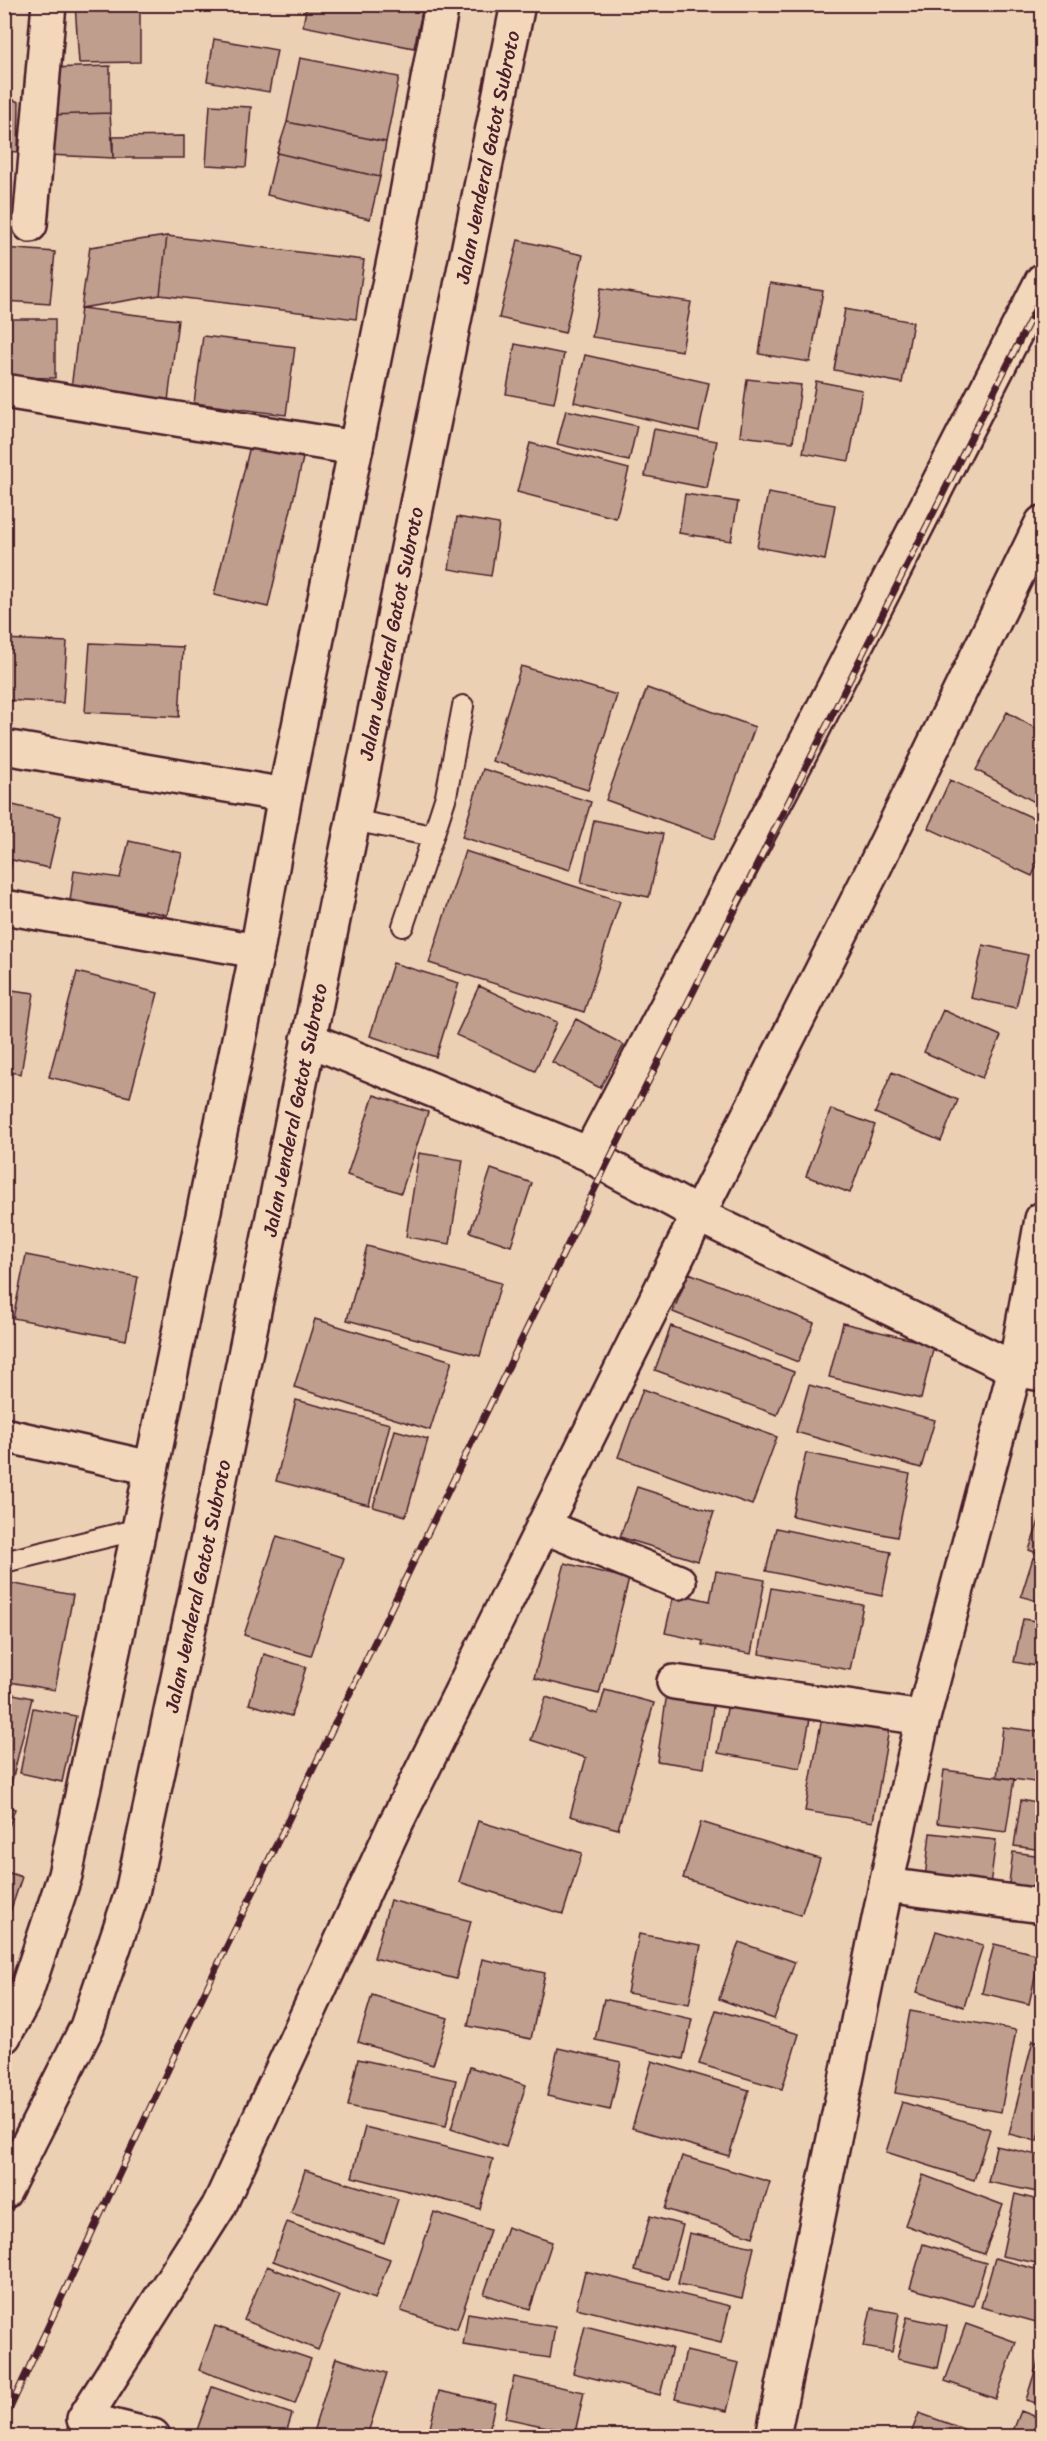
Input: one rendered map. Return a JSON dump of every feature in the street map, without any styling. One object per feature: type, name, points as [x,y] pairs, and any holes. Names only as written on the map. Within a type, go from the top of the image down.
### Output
[{"type":"street","points":[[30,225],[49,4]]},
{"type":"street","points":[[4,2036],[23,2001],[65,1875],[139,1529],[257,951],[285,795],[402,220],[442,4]]},
{"type":"street","name":"Jalan Jenderal Gatot Subroto","points":[[4,2192],[87,2027],[132,1893],[207,1543],[518,4]]},
{"type":"street","points":[[590,1154],[798,758],[1042,281]]},
{"type":"street","points":[[4,391],[356,448]]},
{"type":"street","points":[[153,2436],[78,2428],[219,2206],[395,1825],[698,1215],[874,868],[1042,523]]},
{"type":"street","points":[[4,747],[285,795]]},
{"type":"street","points":[[4,907],[257,951]]},
{"type":"street","points":[[308,1039],[590,1154],[606,1166],[680,1203],[698,1215],[1029,1372]]},
{"type":"street","points":[[773,2436],[886,1885],[923,1718],[1029,1372],[1042,1219]]},
{"type":"street","points":[[4,1435],[151,1468]]},
{"type":"street","points":[[543,1526],[679,1582]]},
{"type":"street","points":[[674,1682],[923,1718]]},
{"type":"street","points":[[886,1885],[1042,1906]]},
{"type":"lane","points":[[403,926],[446,796],[463,706]]},
{"type":"lane","points":[[352,820],[433,836]]},
{"type":"lane","points":[[4,1562],[139,1529]]},
{"type":"building","points":[[75,4],[140,4],[140,62],[79,63]]},
{"type":"building","points":[[307,4],[384,4],[422,12],[414,48],[303,26]]},
{"type":"building","points":[[214,39],[277,50],[269,92],[207,81]]},
{"type":"building","points":[[300,58],[399,77],[386,142],[287,122]]},
{"type":"building","points":[[110,66],[110,113],[49,115],[48,68]]},
{"type":"building","points":[[4,96],[19,102],[18,152],[4,151]]},
{"type":"building","points":[[210,105],[251,107],[246,167],[206,165]]},
{"type":"building","points":[[110,113],[113,158],[48,155],[49,115]]},
{"type":"building","points":[[287,122],[386,142],[380,177],[277,153]]},
{"type":"building","points":[[184,136],[184,158],[113,158],[113,137]]},
{"type":"building","points":[[277,153],[380,177],[370,219],[267,195]]},
{"type":"building","points":[[167,236],[160,295],[81,308],[90,247]]},
{"type":"building","points":[[167,236],[364,260],[356,319],[160,295]]},
{"type":"building","points":[[518,240],[583,255],[565,333],[499,318]]},
{"type":"building","points":[[4,248],[55,252],[50,304],[4,301]]},
{"type":"building","points":[[770,283],[823,291],[810,362],[759,354]]},
{"type":"building","points":[[601,288],[691,302],[682,351],[592,337]]},
{"type":"building","points":[[81,308],[178,320],[168,401],[71,389]]},
{"type":"building","points":[[845,309],[913,322],[902,383],[834,370]]},
{"type":"building","points":[[4,319],[55,319],[55,378],[4,377]]},
{"type":"building","points":[[203,336],[295,347],[286,415],[194,403]]},
{"type":"building","points":[[515,344],[564,354],[554,403],[506,394]]},
{"type":"building","points":[[585,355],[709,383],[699,431],[574,402]]},
{"type":"building","points":[[747,379],[801,385],[793,442],[740,436]]},
{"type":"building","points":[[816,381],[862,390],[849,461],[803,453]]},
{"type":"building","points":[[566,410],[637,426],[629,461],[557,444]]},
{"type":"building","points":[[654,429],[717,441],[707,488],[645,476]]},
{"type":"building","points":[[530,443],[629,469],[616,518],[517,492]]},
{"type":"building","points":[[250,446],[303,458],[268,607],[214,595]]},
{"type":"building","points":[[768,493],[835,505],[825,560],[757,547]]},
{"type":"building","points":[[685,494],[738,502],[731,541],[679,533]]},
{"type":"building","points":[[457,517],[499,524],[491,576],[449,569]]},
{"type":"building","points":[[4,639],[67,642],[63,703],[4,700]]},
{"type":"building","points":[[90,643],[183,647],[179,717],[85,712]]},
{"type":"building","points":[[521,666],[617,695],[588,790],[492,761]]},
{"type":"building","points":[[647,688],[755,727],[714,839],[606,800]]},
{"type":"building","points":[[1007,712],[1042,732],[1042,806],[976,770]]},
{"type":"building","points":[[483,769],[591,802],[570,870],[462,837]]},
{"type":"building","points":[[950,780],[1042,822],[1042,854],[1032,876],[928,828]]},
{"type":"building","points":[[4,803],[61,816],[49,868],[12,860],[4,900]]},
{"type":"building","points":[[594,820],[663,834],[649,897],[581,883]]},
{"type":"building","points":[[129,841],[182,853],[167,915],[70,901],[74,871],[120,878]]},
{"type":"building","points":[[465,851],[620,901],[584,1012],[429,963]]},
{"type":"building","points":[[983,945],[1028,955],[1016,1008],[971,998]]},
{"type":"building","points":[[393,963],[459,983],[436,1057],[370,1036]]},
{"type":"building","points":[[77,972],[158,993],[130,1097],[49,1077]]},
{"type":"building","points":[[479,986],[557,1022],[535,1071],[456,1035]]},
{"type":"building","points":[[4,989],[34,993],[21,1074],[4,1071]]},
{"type":"building","points":[[943,1010],[1001,1036],[982,1078],[924,1052]]},
{"type":"building","points":[[576,1019],[624,1045],[600,1088],[552,1062]]},
{"type":"building","points":[[892,1072],[958,1100],[941,1141],[875,1113]]},
{"type":"building","points":[[374,1095],[428,1112],[401,1193],[347,1175]]},
{"type":"building","points":[[831,1109],[875,1125],[850,1193],[806,1176]]},
{"type":"building","points":[[419,1153],[463,1160],[450,1244],[406,1237]]},
{"type":"building","points":[[491,1169],[532,1183],[511,1246],[470,1232]]},
{"type":"building","points":[[367,1246],[501,1283],[480,1356],[347,1320]]},
{"type":"building","points":[[26,1255],[138,1277],[126,1340],[13,1318]]},
{"type":"building","points":[[689,1273],[814,1323],[798,1362],[673,1312]]},
{"type":"building","points":[[315,1319],[452,1361],[430,1430],[294,1387]]},
{"type":"building","points":[[843,1323],[934,1345],[921,1399],[829,1377]]},
{"type":"building","points":[[671,1326],[794,1372],[777,1415],[655,1370]]},
{"type":"building","points":[[809,1385],[935,1420],[921,1468],[796,1432]]},
{"type":"building","points":[[643,1389],[777,1437],[752,1505],[618,1457]]},
{"type":"building","points":[[296,1400],[390,1424],[369,1505],[276,1481]]},
{"type":"building","points":[[395,1430],[428,1439],[406,1516],[373,1507]]},
{"type":"building","points":[[806,1453],[910,1474],[897,1537],[792,1516]]},
{"type":"building","points":[[637,1487],[714,1512],[698,1561],[620,1537]]},
{"type":"building","points":[[1042,1512],[1042,1555],[1029,1550]]},
{"type":"building","points":[[776,1528],[891,1552],[882,1596],[766,1571]]},
{"type":"building","points":[[277,1536],[344,1558],[311,1656],[244,1635]]},
{"type":"building","points":[[1033,1558],[1042,1561],[1042,1603],[1021,1596]]},
{"type":"building","points":[[565,1563],[629,1579],[599,1694],[534,1678]]},
{"type":"building","points":[[716,1571],[765,1580],[751,1654],[702,1645],[703,1641],[665,1633],[674,1593],[710,1601]]},
{"type":"building","points":[[4,1582],[73,1595],[55,1690],[4,1681]]},
{"type":"building","points":[[771,1588],[863,1605],[850,1670],[759,1654]]},
{"type":"building","points":[[1023,1619],[1042,1622],[1042,1667],[1014,1662]]},
{"type":"building","points":[[264,1654],[306,1667],[291,1716],[249,1704]]},
{"type":"building","points":[[605,1690],[654,1703],[618,1829],[570,1816],[586,1758],[531,1740],[546,1697],[598,1714]]},
{"type":"building","points":[[4,1692],[32,1698],[10,1789],[4,1787]]},
{"type":"building","points":[[667,1693],[714,1700],[704,1768],[657,1761]]},
{"type":"building","points":[[729,1699],[811,1714],[800,1768],[718,1753]]},
{"type":"building","points":[[33,1708],[76,1716],[62,1782],[20,1773]]},
{"type":"building","points":[[822,1717],[889,1729],[873,1822],[805,1811]]},
{"type":"building","points":[[1003,1727],[1042,1732],[1042,1783],[997,1777]]},
{"type":"building","points":[[944,1770],[1014,1779],[1006,1832],[937,1823]]},
{"type":"building","points":[[1021,1800],[1042,1804],[1042,1850],[1014,1846]]},
{"type":"building","points":[[4,1805],[15,1809],[4,1841]]},
{"type":"building","points":[[478,1821],[582,1853],[563,1914],[459,1882]]},
{"type":"building","points":[[701,1822],[820,1859],[801,1915],[683,1878]]},
{"type":"building","points":[[930,1833],[996,1840],[990,1885],[925,1878]]},
{"type":"building","points":[[1013,1852],[1042,1856],[1042,1894],[1008,1890]]},
{"type":"building","points":[[4,1871],[22,1877],[8,1918],[4,1917]]},
{"type":"building","points":[[390,1900],[471,1921],[456,1979],[374,1958]]},
{"type":"building","points":[[936,1931],[983,1945],[964,2007],[917,1992]]},
{"type":"building","points":[[639,1934],[701,1945],[689,2004],[627,1993]]},
{"type":"building","points":[[739,1942],[795,1962],[774,2019],[719,1999]]},
{"type":"building","points":[[994,1944],[1040,1955],[1029,2004],[982,1993]]},
{"type":"building","points":[[482,1959],[545,1973],[531,2039],[468,2026]]},
{"type":"building","points":[[372,1995],[448,2018],[433,2065],[358,2042]]},
{"type":"building","points":[[604,1999],[692,2019],[683,2059],[595,2040]]},
{"type":"building","points":[[716,2010],[799,2034],[782,2089],[699,2064]]},
{"type":"building","points":[[910,2011],[1016,2030],[1001,2112],[895,2093]]},
{"type":"building","points":[[1033,2040],[1042,2043],[1042,2120],[1037,2141],[1009,2134]]},
{"type":"building","points":[[558,2048],[621,2062],[610,2110],[547,2096]]},
{"type":"building","points":[[358,2059],[456,2080],[446,2126],[348,2106]]},
{"type":"building","points":[[652,2061],[749,2090],[729,2156],[632,2128]]},
{"type":"building","points":[[470,2067],[526,2085],[506,2147],[451,2129]]},
{"type":"building","points":[[902,2102],[990,2129],[974,2180],[886,2152]]},
{"type":"building","points":[[365,2127],[493,2159],[480,2209],[352,2177]]},
{"type":"building","points":[[996,2146],[1042,2156],[1042,2193],[988,2182]]},
{"type":"building","points":[[682,2156],[770,2182],[753,2237],[665,2209]]},
{"type":"building","points":[[305,2170],[398,2199],[384,2243],[291,2213]]},
{"type":"building","points":[[923,2175],[1003,2205],[984,2254],[905,2225]]},
{"type":"building","points":[[1015,2194],[1042,2201],[1042,2264],[1002,2256]]},
{"type":"building","points":[[434,2212],[490,2230],[457,2329],[401,2311]]},
{"type":"building","points":[[650,2216],[683,2225],[668,2279],[635,2270]]},
{"type":"building","points":[[287,2222],[390,2259],[375,2299],[273,2261]]},
{"type":"building","points":[[507,2227],[552,2242],[530,2309],[484,2294]]},
{"type":"building","points":[[689,2233],[754,2247],[742,2298],[678,2284]]},
{"type":"building","points":[[923,2244],[986,2263],[973,2306],[910,2288]]},
{"type":"building","points":[[995,2258],[1042,2271],[1040,2323],[981,2307]]},
{"type":"building","points":[[267,2266],[340,2296],[318,2350],[244,2320]]},
{"type":"building","points":[[585,2271],[730,2306],[721,2343],[576,2308]]},
{"type":"building","points":[[871,2308],[899,2313],[892,2352],[863,2347]]},
{"type":"building","points":[[468,2313],[555,2327],[550,2358],[463,2345]]},
{"type":"building","points":[[907,2317],[947,2326],[938,2368],[897,2359]]},
{"type":"building","points":[[966,2324],[1016,2342],[996,2399],[945,2381]]},
{"type":"building","points":[[215,2326],[311,2359],[295,2404],[199,2370]]},
{"type":"building","points":[[585,2326],[672,2348],[660,2395],[573,2373]]},
{"type":"building","points":[[1042,2349],[1042,2405],[1026,2400]]},
{"type":"building","points":[[686,2351],[739,2363],[727,2411],[675,2399]]},
{"type":"building","points":[[336,2358],[387,2373],[367,2436],[339,2436],[314,2429]]},
{"type":"building","points":[[514,2377],[584,2392],[575,2433],[505,2418]]},
{"type":"building","points":[[212,2387],[292,2414],[285,2436],[195,2436]]},
{"type":"building","points":[[439,2391],[495,2403],[488,2436],[428,2436]]},
{"type":"building","points":[[1021,2411],[1042,2419],[1042,2436],[1011,2436]]},
{"type":"building","points":[[919,2413],[983,2436],[910,2436]]},
{"type":"railway","points":[[4,2421],[192,2018],[606,1166],[1042,296]]}]
